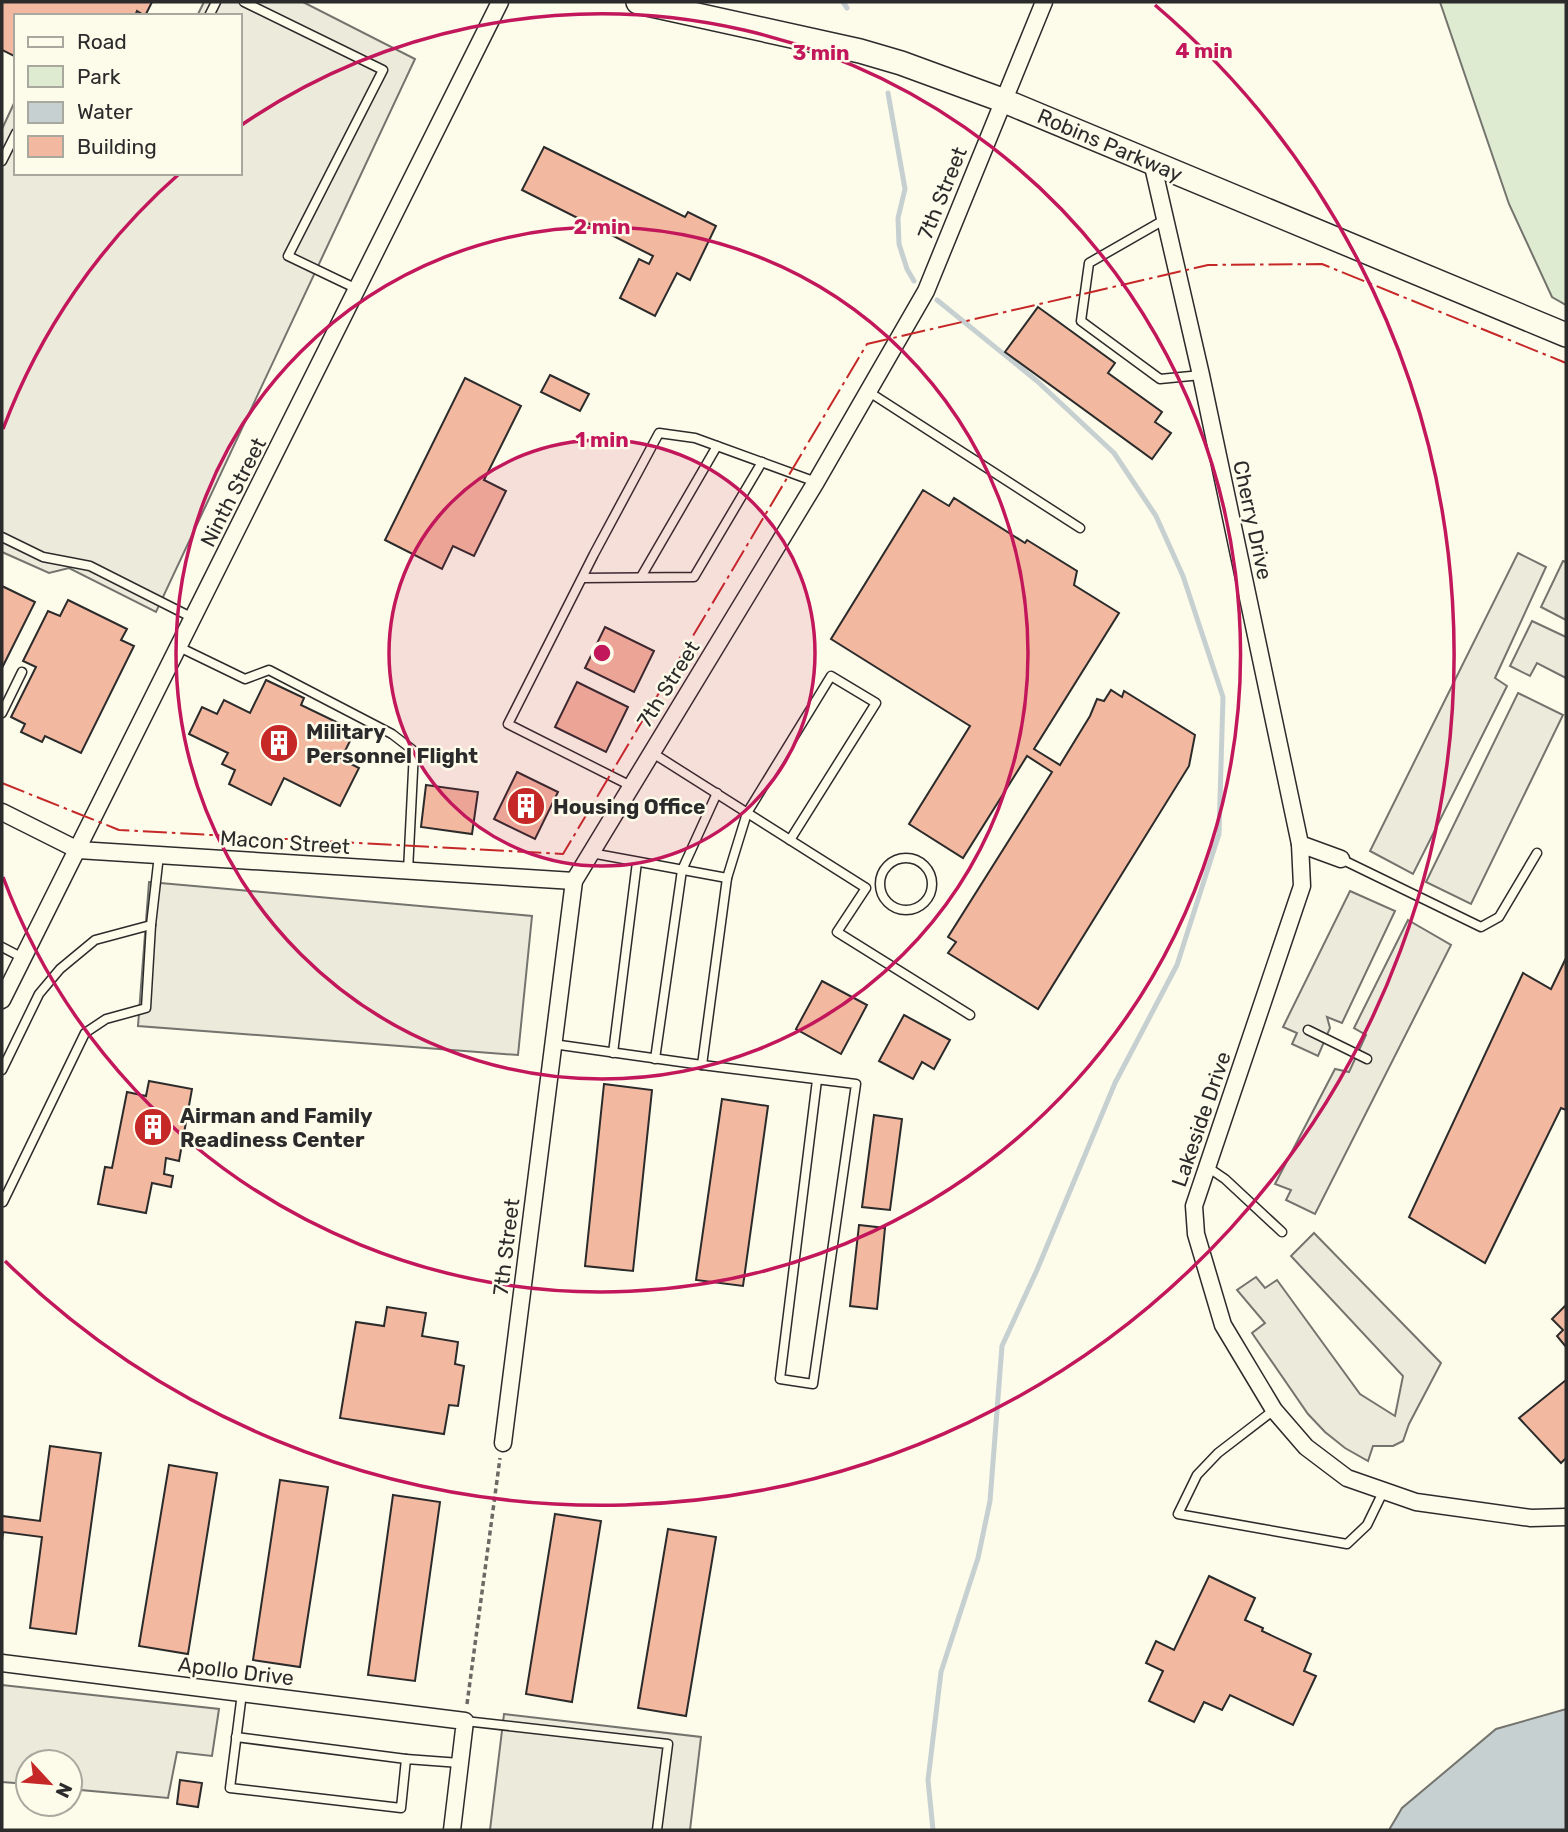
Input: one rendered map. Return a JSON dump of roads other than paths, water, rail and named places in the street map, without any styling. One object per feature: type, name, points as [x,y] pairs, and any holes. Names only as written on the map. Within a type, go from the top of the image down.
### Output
[{"type":"street","name":"Ninth Street","points":[[2,1000],[500,2]]},
{"type":"street","name":"Robins Parkway","points":[[638,2],[860,51],[901,63],[1002,100],[1566,335]]},
{"type":"street","name":"7th Street","points":[[503,1443],[574,881],[816,482],[926,290],[1044,2]]},
{"type":"street","name":"Cherry Drive","points":[[1152,162],[1201,375],[1300,845]]},
{"type":"street","name":"Macon Street","points":[[2,813],[78,850],[574,881]]},
{"type":"street","points":[[1300,845],[1341,859]]},
{"type":"street","name":"Lakeside Drive","points":[[1300,845],[1302,886],[1194,1206],[1196,1234],[1223,1325],[1275,1410],[1306,1447],[1347,1478],[1416,1502],[1449,1508],[1531,1518],[1566,1517]]},
{"type":"street","name":"Apollo Drive","points":[[2,1663],[465,1721]]},
{"type":"street","points":[[452,1830],[465,1721]]},
{"type":"lane","points":[[244,2],[383,70],[288,256],[357,289]]},
{"type":"lane","points":[[2,161],[14,137]]},
{"type":"lane","points":[[1164,220],[1089,263],[1081,321],[1160,379],[1201,375]]},
{"type":"lane","points":[[869,392],[1080,528]]},
{"type":"lane","points":[[631,786],[508,724],[659,433],[695,438],[816,482]]},
{"type":"lane","points":[[640,577],[717,446]]},
{"type":"lane","points":[[583,578],[694,577],[762,462]]},
{"type":"lane","points":[[2,537],[43,557],[90,566],[193,618]]},
{"type":"lane","points":[[179,647],[245,679],[269,670],[392,734],[414,751],[408,871]]},
{"type":"lane","points":[[2,713],[22,672]]},
{"type":"lane","points":[[702,1065],[727,878],[747,813],[831,676],[876,704],[790,840]]},
{"type":"lane","points":[[651,752],[866,888],[881,886]]},
{"type":"lane","points":[[655,1059],[682,870],[717,793]]},
{"type":"lane","points":[[591,853],[727,878]]},
{"type":"lane","points":[[1341,859],[1481,927],[1499,917],[1537,853]]},
{"type":"lane","points":[[3,1202],[85,1033],[106,1019],[146,1008],[159,855]]},
{"type":"lane","points":[[907,858],[923,864],[929,871],[932,887],[929,895],[918,907],[902,909],[887,901],[881,886],[882,877],[891,863],[907,858]]},
{"type":"lane","points":[[613,1053],[637,862]]},
{"type":"lane","points":[[866,888],[837,932],[970,1015]]},
{"type":"lane","points":[[2,1070],[39,994],[60,969],[95,940],[151,925]]},
{"type":"lane","points":[[2,947],[23,958]]},
{"type":"lane","points":[[1308,1030],[1367,1059]]},
{"type":"lane","points":[[553,1044],[856,1084],[813,1384],[780,1379],[817,1080]]},
{"type":"lane","points":[[1206,1166],[1282,1232]]},
{"type":"lane","points":[[1275,1410],[1218,1453],[1198,1475],[1178,1514],[1347,1544],[1367,1525],[1383,1492]]},
{"type":"lane","points":[[242,1693],[230,1788],[263,1794],[401,1808],[406,1759]]},
{"type":"lane","points":[[465,1721],[668,1744],[657,1830]]},
{"type":"lane","points":[[236,1737],[406,1759],[460,1763]]},
{"type":"water","points":[[1566,1709],[1566,1830],[1389,1830],[1402,1808],[1496,1729]]},
{"type":"waterway","points":[[843,2],[847,8]]},
{"type":"waterway","points":[[888,93],[905,189],[898,218],[899,244],[914,281]]},
{"type":"waterway","points":[[933,1830],[928,1780],[941,1672],[978,1558],[990,1501],[1002,1346],[1037,1270],[1115,1083],[1177,965],[1219,834],[1223,697],[1183,576],[1156,516],[1114,453],[1037,381],[937,300]]},
{"type":"place","name":"Military Personnel Flight","points":[[279,743]]},
{"type":"place","name":"Housing Office","points":[[526,806]]},
{"type":"place","name":"Airman and Family Readiness Center","points":[[153,1127]]}]
